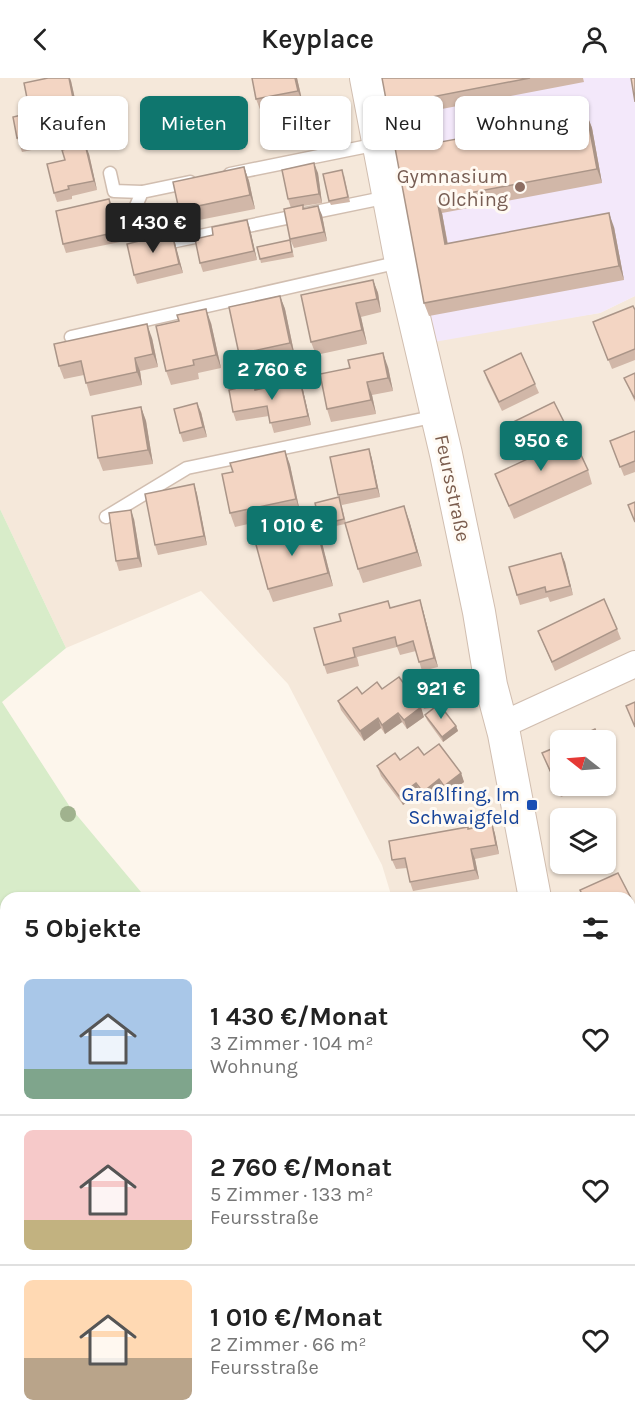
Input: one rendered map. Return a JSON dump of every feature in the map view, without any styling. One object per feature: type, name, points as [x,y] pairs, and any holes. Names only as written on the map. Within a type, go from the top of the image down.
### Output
[{"type":"street","name":"Feursstraße","points":[[366,78],[370,96]]},
{"type":"street","name":"Feursstraße","points":[[380,150],[401,262],[438,416],[479,612],[491,685],[502,725],[534,892]]},
{"type":"street","points":[[502,725],[635,664]]},
{"type":"lane","points":[[110,173],[114,191],[142,192],[363,147]]},
{"type":"lane","points":[[133,213],[142,192]]},
{"type":"lane","points":[[157,245],[388,197]]},
{"type":"lane","points":[[71,337],[401,262]]},
{"type":"lane","points":[[106,517],[187,468],[438,416]]},
{"type":"shaded area","points":[[0,78],[382,78],[385,96],[363,96],[363,150],[395,150],[430,339],[600,313],[635,296],[635,892],[390,892],[382,865],[288,684],[201,591],[66,648],[0,509]]},
{"type":"shaded area","name":"Gymnasium Olching","points":[[385,78],[635,78],[635,296],[600,313],[434,342],[398,150],[443,150],[443,96],[388,96]]},
{"type":"green space","points":[[0,509],[66,648],[2,702],[70,807],[141,892],[0,892]]},
{"type":"building","points":[[48,78],[69,78],[73,96],[27,96],[24,83]]},
{"type":"building","points":[[252,78],[295,78],[298,91],[260,96],[256,99]]},
{"type":"building","points":[[382,78],[530,78],[437,96],[385,96]]},
{"type":"building","points":[[631,78],[635,78],[635,102]]},
{"type":"building","points":[[18,116],[18,138],[17,138],[13,117]]},
{"type":"building","points":[[589,126],[597,169],[437,199],[445,244],[609,213],[619,266],[424,303],[395,150],[443,150],[443,142],[455,139],[455,150],[589,150]]},
{"type":"building","points":[[62,150],[86,150],[94,181],[68,186],[69,189],[54,193],[47,164],[65,160]]},
{"type":"building","points":[[314,163],[319,194],[288,199],[282,170]]},
{"type":"building","points":[[244,167],[250,195],[179,210],[173,182]]},
{"type":"building","points":[[342,170],[348,197],[329,201],[323,174]]},
{"type":"building","points":[[109,199],[117,232],[63,244],[56,211]]},
{"type":"building","points":[[303,205],[303,209],[318,206],[324,232],[290,239],[284,209]]},
{"type":"building","points":[[247,220],[254,251],[200,263],[195,239],[213,235],[212,227]]},
{"type":"building","points":[[172,233],[179,264],[134,275],[127,244]]},
{"type":"building","points":[[290,240],[292,252],[260,259],[257,247]]},
{"type":"building","points":[[373,280],[377,299],[356,303],[362,330],[311,342],[301,295]]},
{"type":"building","points":[[280,296],[290,343],[239,354],[229,307]]},
{"type":"building","points":[[633,306],[635,310],[635,349],[608,360],[593,322]]},
{"type":"building","points":[[206,309],[216,355],[193,360],[194,365],[166,371],[156,326],[179,321],[177,315]]},
{"type":"building","points":[[147,324],[153,354],[135,358],[137,372],[86,383],[81,361],[59,366],[54,344]]},
{"type":"building","points":[[383,353],[388,378],[367,382],[371,400],[327,409],[320,374],[350,368],[348,360]]},
{"type":"building","points":[[521,353],[535,384],[499,402],[484,371]]},
{"type":"building","points":[[635,373],[635,399],[624,378]]},
{"type":"building","points":[[300,380],[308,416],[270,423],[267,406],[233,412],[229,390],[254,384],[255,390]]},
{"type":"building","points":[[554,402],[565,424],[521,445],[511,423]]},
{"type":"building","points":[[197,403],[203,427],[180,433],[174,409]]},
{"type":"building","points":[[141,407],[148,450],[98,458],[92,416]]},
{"type":"building","points":[[635,431],[635,461],[620,467],[610,441]]},
{"type":"building","points":[[573,438],[588,470],[509,506],[495,474]]},
{"type":"building","points":[[369,449],[377,488],[338,495],[330,457]]},
{"type":"building","points":[[285,451],[296,499],[230,513],[222,474],[233,472],[230,463]]},
{"type":"building","points":[[194,484],[204,536],[155,545],[145,494]]},
{"type":"building","points":[[339,497],[344,519],[320,525],[315,503]]},
{"type":"building","points":[[635,502],[635,522],[628,505]]},
{"type":"building","points":[[404,506],[417,552],[358,569],[345,523]]},
{"type":"building","points":[[131,510],[138,558],[116,561],[109,513]]},
{"type":"building","points":[[316,525],[328,573],[268,589],[255,541]]},
{"type":"building","points":[[561,553],[570,586],[546,592],[545,587],[517,595],[509,567]]},
{"type":"building","points":[[604,599],[617,629],[552,662],[538,631]]},
{"type":"building","points":[[420,600],[434,658],[419,662],[413,641],[397,646],[395,637],[353,648],[355,657],[324,665],[314,628],[341,621],[339,614],[388,601],[390,608]]},
{"type":"building","points":[[433,674],[439,701],[422,705],[417,678]]},
{"type":"building","points":[[399,677],[421,707],[404,720],[398,713],[382,725],[378,718],[360,731],[338,701],[357,687],[362,694],[377,682],[382,689]]},
{"type":"building","points":[[635,702],[635,727],[626,706]]},
{"type":"building","points":[[439,704],[456,726],[442,737],[425,715]]},
{"type":"building","points":[[439,744],[461,773],[444,786],[439,779],[423,792],[416,783],[399,796],[377,766],[395,753],[400,760],[418,747],[424,755]]},
{"type":"building","points":[[550,750],[550,770],[542,753]]},
{"type":"building","points":[[492,824],[496,845],[471,849],[475,870],[410,882],[405,858],[392,860],[389,841]]},
{"type":"building","points":[[618,873],[628,892],[581,892],[580,890]]},
{"type":"place","name":"Gymnasium Olching","points":[[520,187]]},
{"type":"place","name":"Graßlfing, Im Schwaigfeld","points":[[532,805]]}]
